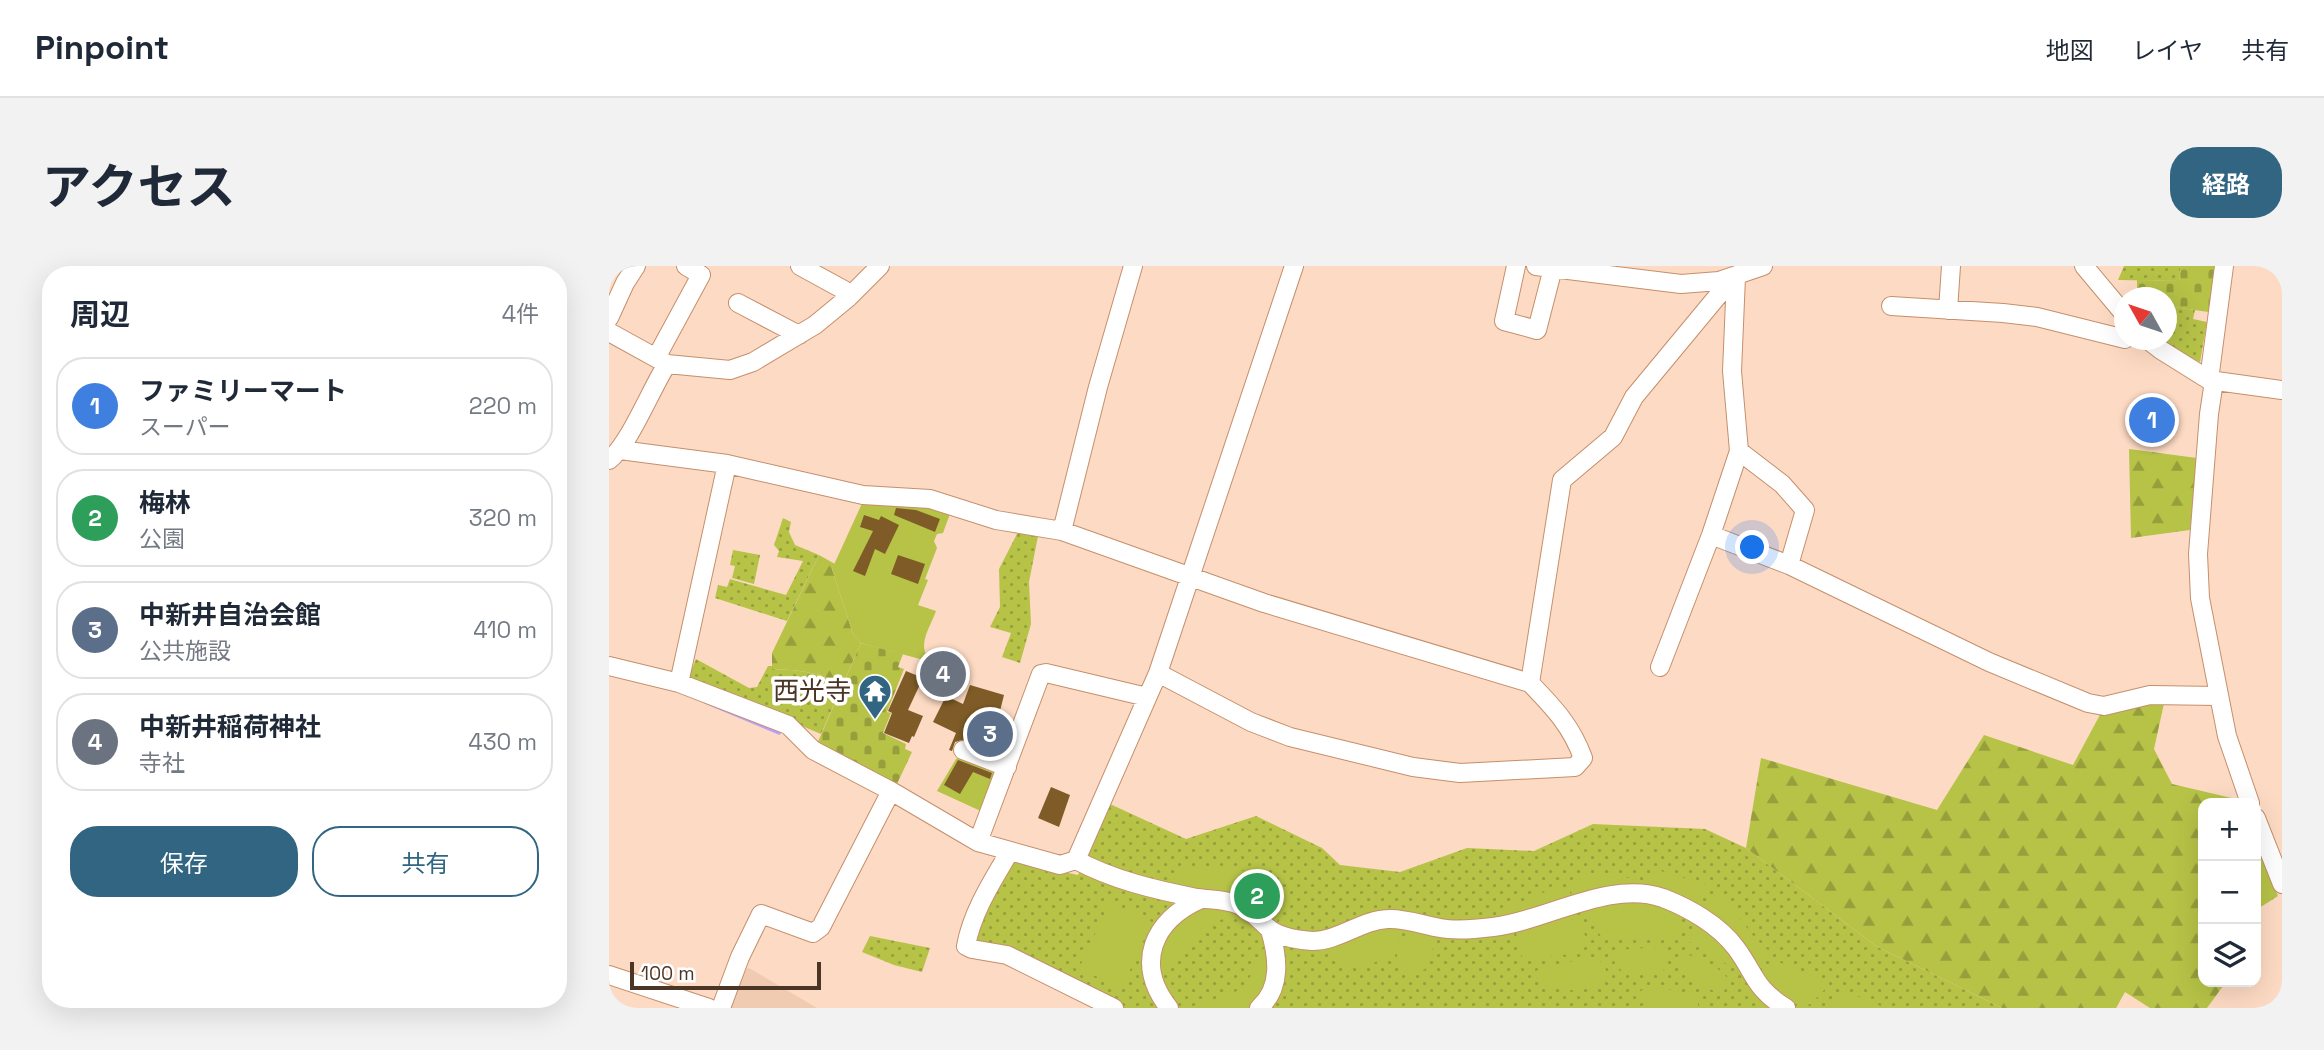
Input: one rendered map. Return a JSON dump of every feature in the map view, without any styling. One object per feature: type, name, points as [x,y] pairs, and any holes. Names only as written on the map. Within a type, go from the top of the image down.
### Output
[{"type":"street","points":[[609,318],[636,266]]},
{"type":"street","points":[[686,266],[701,275],[662,361],[655,383],[615,455],[727,464],[863,495],[930,499],[996,520],[1062,531],[1264,603],[1530,683],[1563,717],[1583,758],[1575,766],[1460,774],[1413,767],[1290,737],[1251,722],[1158,674]]},
{"type":"street","points":[[800,266],[844,290],[849,297]]},
{"type":"street","points":[[609,332],[662,361],[730,370],[753,362],[799,335],[849,297],[880,266]]},
{"type":"street","points":[[1062,531],[1095,397],[1133,266]]},
{"type":"street","points":[[1076,860],[1158,674],[1294,266]]},
{"type":"street","points":[[1516,266],[1504,321],[1537,330],[1545,267],[1681,284],[1702,284],[1727,279],[1763,266]]},
{"type":"street","points":[[1948,310],[1951,266]]},
{"type":"street","points":[[2084,266],[2114,303]]},
{"type":"street","points":[[2224,266],[2198,554],[2200,598],[2227,736],[2248,798]]},
{"type":"street","points":[[1530,683],[1562,480],[1613,437],[1634,397],[1721,292],[1727,279]]},
{"type":"street","points":[[1660,667],[1711,535],[1739,451],[1731,371],[1727,279]]},
{"type":"street","points":[[739,303],[799,335]]},
{"type":"street","points":[[1891,306],[2036,317],[2114,337]]},
{"type":"street","points":[[2163,350],[2212,380],[2282,390]]},
{"type":"street","points":[[1739,451],[1782,484],[1805,510],[1789,565]]},
{"type":"street","points":[[679,683],[727,464]]},
{"type":"street","points":[[1711,535],[1789,565],[1989,662],[2088,703],[2104,706],[2150,695],[2218,696]]},
{"type":"street","points":[[609,666],[679,683],[788,725],[813,750],[891,791],[978,842],[1060,865],[1076,860],[1100,873],[1201,899],[1213,898],[1237,904],[1248,909],[1270,930],[1286,936],[1314,941],[1338,936],[1364,923],[1390,919],[1444,929],[1493,927],[1522,922],[1599,898],[1621,894],[1649,895],[1679,905],[1711,924],[1736,948],[1761,989],[1786,1008]]},
{"type":"street","points":[[978,842],[1041,674],[1147,697]]},
{"type":"street","points":[[963,750],[1007,767]]},
{"type":"street","points":[[721,1008],[740,957],[761,914],[813,933],[821,927],[891,791]]},
{"type":"street","points":[[2261,831],[2282,884]]},
{"type":"street","points":[[1010,851],[988,888],[966,946],[1007,955],[1114,1008]]},
{"type":"street","points":[[1169,1008],[1153,984],[1151,957],[1155,941],[1178,910],[1201,899]]},
{"type":"street","points":[[1259,1008],[1273,988],[1276,975],[1276,953],[1270,930]]},
{"type":"street","points":[[609,975],[709,1008]]},
{"type":"shaded area","points":[[749,968],[817,1008],[726,1008],[743,970]]},
{"type":"green space","points":[[2124,266],[2181,266],[2179,281],[2118,280]]},
{"type":"green space","points":[[2181,266],[2220,266],[2215,313],[2177,307],[2177,287],[2137,287],[2137,280],[2179,281]]},
{"type":"green space","points":[[2177,307],[2195,310],[2193,319],[2207,322],[2200,362],[2175,350]]},
{"type":"green space","points":[[2129,449],[2197,458],[2190,530],[2131,538]]},
{"type":"green space","points":[[864,499],[929,502],[951,511],[943,533],[937,534],[934,541],[937,548],[918,605],[936,611],[924,644],[924,650],[931,662],[861,643],[853,634],[832,569]]},
{"type":"green space","points":[[783,518],[791,522],[789,532],[795,545],[819,555],[787,621],[715,598],[718,585],[727,587],[730,579],[786,595],[803,561],[777,557],[779,551],[774,545]]},
{"type":"green space","points":[[1019,530],[1039,531],[1029,582],[1031,624],[1020,663],[1002,657],[1011,633],[990,627],[1000,607],[999,569]]},
{"type":"green space","points":[[733,550],[760,555],[754,584],[732,578],[735,566],[730,565]]},
{"type":"green space","points":[[819,555],[835,564],[832,569],[853,634],[861,643],[843,684],[809,672],[772,669],[772,653]]},
{"type":"green space","points":[[861,643],[903,654],[898,667],[904,669],[887,712],[891,713],[883,733],[906,744],[905,749],[912,752],[896,786],[817,744]]},
{"type":"green space","points":[[696,659],[749,688],[757,687],[768,666],[772,666],[772,669],[817,674],[843,684],[821,734],[690,679],[685,672],[690,674]]},
{"type":"green space","points":[[2165,699],[2154,749],[2172,784],[2232,798],[2198,798],[2198,987],[2222,987],[2207,1008],[2150,1008],[2125,992],[2116,1008],[2002,1008],[1876,946],[1746,848],[1761,758],[1937,810],[1984,735],[2073,765],[2102,711]]},
{"type":"green space","points":[[963,755],[1001,769],[985,813],[937,791],[956,759]]},
{"type":"green space","points":[[1110,804],[1186,839],[1256,816],[1322,848],[1340,865],[1400,872],[1467,848],[1534,851],[1593,824],[1705,829],[1746,848],[1876,946],[2002,1008],[1123,1008],[976,944],[973,938],[1012,861],[1078,875]]},
{"type":"green space","points":[[2261,856],[2278,896],[2261,907]]},
{"type":"green space","points":[[1198,868],[1246,872],[1278,887],[1288,895],[1276,924],[1202,890],[1172,884],[1176,872]]},
{"type":"green space","points":[[1661,871],[1707,885],[1706,888],[1692,904],[1642,887],[1648,875]]},
{"type":"green space","points":[[1576,877],[1631,878],[1633,882],[1630,889],[1573,898],[1568,883]]},
{"type":"green space","points":[[1554,885],[1559,886],[1564,895],[1550,907],[1500,919],[1496,916],[1496,909],[1530,902]]},
{"type":"green space","points":[[1718,891],[1755,938],[1769,951],[1754,963],[1705,914],[1706,905]]},
{"type":"green space","points":[[1632,900],[1654,903],[1676,912],[1681,916],[1679,932],[1668,940],[1602,938],[1589,918],[1592,909]]},
{"type":"green space","points":[[1110,902],[1151,921],[1122,989],[1079,968]]},
{"type":"green space","points":[[1202,907],[1240,911],[1199,930],[1174,965],[1158,970],[1162,946],[1169,931]]},
{"type":"green space","points":[[1568,917],[1578,924],[1584,933],[1587,940],[1584,948],[1569,954],[1529,960],[1523,958],[1516,932]]},
{"type":"green space","points":[[1393,925],[1401,929],[1398,941],[1392,951],[1370,964],[1345,964],[1334,959],[1327,949],[1354,933]]},
{"type":"green space","points":[[1700,926],[1729,951],[1734,962],[1730,966],[1686,940],[1692,929]]},
{"type":"green space","points":[[1424,930],[1439,932],[1425,969],[1416,975],[1396,962],[1397,956],[1408,937]]},
{"type":"green space","points":[[870,936],[930,948],[922,972],[894,965],[862,952]]},
{"type":"green space","points":[[1268,944],[1269,977],[1257,1001],[1247,1008],[1193,1008],[1225,997],[1245,984]]},
{"type":"green space","points":[[1659,947],[1666,953],[1667,962],[1662,974],[1625,975],[1612,955],[1628,949]]},
{"type":"green space","points":[[1681,954],[1709,963],[1722,972],[1730,983],[1722,992],[1700,984],[1679,970]]},
{"type":"green space","points":[[1596,958],[1604,965],[1608,976],[1604,984],[1587,989],[1568,990],[1549,987],[1534,978],[1537,970]]},
{"type":"green space","points":[[1774,960],[1827,982],[1827,987],[1811,1004],[1802,1006],[1787,1001],[1773,992],[1762,973]]},
{"type":"green space","points":[[1662,988],[1687,993],[1698,1000],[1698,1007],[1650,1008],[1638,999],[1639,992],[1644,989]]},
{"type":"green space","points":[[1848,993],[1883,1008],[1824,1008],[1839,994]]},
{"type":"building","points":[[2144,405],[2163,407],[2160,439],[2141,437]]},
{"type":"building","points":[[896,508],[916,510],[940,519],[935,532],[894,515]]},
{"type":"building","points":[[864,515],[879,520],[881,516],[899,525],[885,554],[875,549],[865,576],[853,571],[873,531],[860,527]]},
{"type":"building","points":[[898,555],[925,564],[918,584],[891,574]]},
{"type":"building","points":[[906,671],[923,678],[908,710],[923,716],[909,743],[884,733],[892,713],[888,711]]},
{"type":"building","points":[[970,685],[1004,695],[999,715],[1012,719],[1002,746],[969,735],[967,739],[955,742],[952,751],[949,750],[956,733],[933,722],[946,696],[963,704]]},
{"type":"building","points":[[958,760],[992,773],[990,779],[973,772],[960,794],[944,785]]},
{"type":"building","points":[[1051,787],[1070,795],[1059,827],[1038,818]]},
{"type":"waterway","points":[[705,702],[779,733]]},
{"type":"place","name":"ファミリーマート","points":[[2152,420]]},
{"type":"place","name":"中新井稲荷神社","points":[[943,674]]},
{"type":"place","name":"西光寺","points":[[875,721]]},
{"type":"place","name":"中新井自治会館","points":[[990,734]]},
{"type":"place","name":"梅林","points":[[1257,896]]}]
